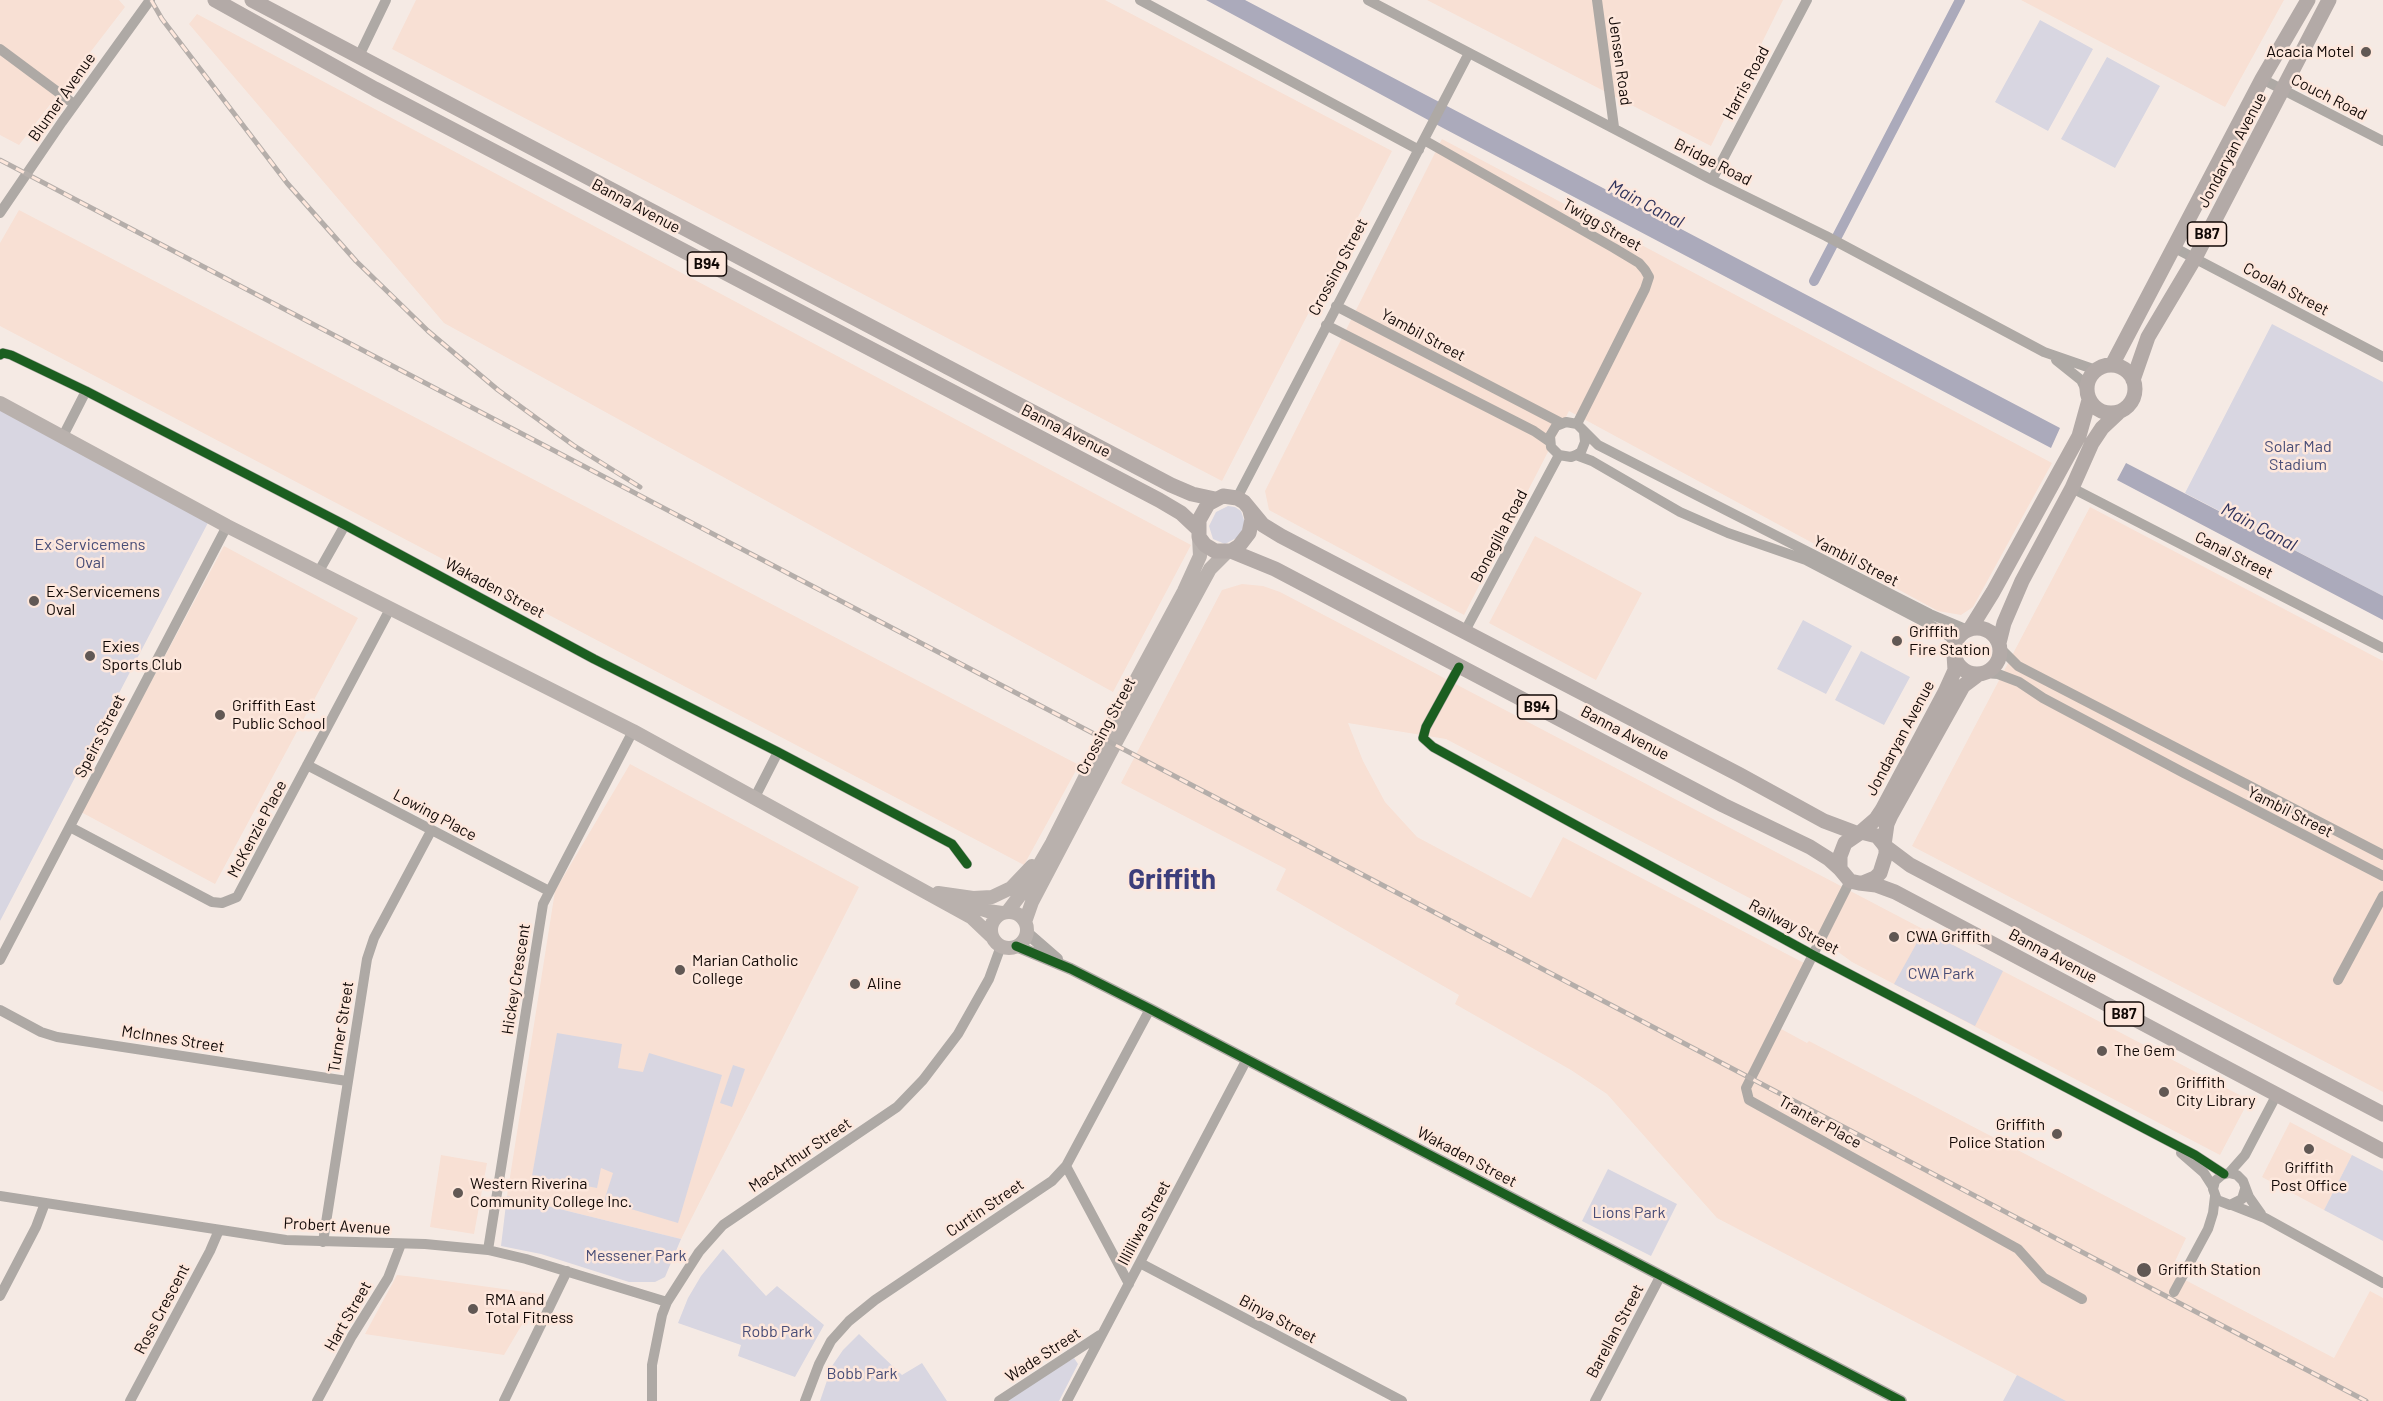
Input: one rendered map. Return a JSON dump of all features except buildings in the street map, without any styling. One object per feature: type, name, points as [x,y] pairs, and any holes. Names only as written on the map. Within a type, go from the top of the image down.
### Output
[{"type":"main road","name":"Banna Avenue","points":[[215,0],[350,75],[1160,500],[1180,513],[1198,533]]},
{"type":"main road","name":"Banna Avenue","points":[[252,0],[358,58],[1171,485],[1192,494],[1215,499]]},
{"type":"main road","name":"Jondaryan Avenue","points":[[2112,365],[2262,79],[2308,0]]},
{"type":"main road","name":"Jondaryan Avenue","points":[[2133,380],[2148,337],[2195,258],[2329,0]]},
{"type":"main road","points":[[350,75],[358,58]]},
{"type":"main road","points":[[2096,370],[2112,365],[2125,369],[2133,380]]},
{"type":"main road","name":"B87","points":[[1982,674],[1996,664],[2004,623],[2022,581],[2081,467],[2085,439],[2087,383],[2096,370]]},
{"type":"main road","name":"B87","points":[[1954,651],[1960,636],[1969,630],[1993,592],[2066,459],[2085,439],[2125,409],[2134,396],[2133,380]]},
{"type":"main road","points":[[2088,396],[2098,410],[2118,412]]},
{"type":"main road","points":[[0,403],[227,526],[633,731],[971,917],[996,941],[1016,946],[1024,939],[1026,927],[1018,914],[971,906],[907,881]]},
{"type":"main road","name":"B94","points":[[1215,499],[1230,496],[1237,498],[1244,502],[1250,511]]},
{"type":"main road","points":[[1198,533],[1203,511],[1215,499]]},
{"type":"main road","name":"Banna Avenue","points":[[1250,511],[1263,525],[1281,536],[1824,821],[1859,833]]},
{"type":"main road","points":[[1229,552],[1239,546],[1249,533],[1252,519],[1250,511]]},
{"type":"main road","name":"B94","points":[[1198,533],[1210,549],[1229,552]]},
{"type":"main road","name":"Crossing Street","points":[[1005,912],[1027,886],[1052,843],[1107,734],[1194,572],[1200,556],[1198,533]]},
{"type":"main road","name":"Banna Avenue","points":[[1229,552],[1275,569],[1723,805],[1810,847],[1829,859],[1851,878],[1895,892],[2383,1151]]},
{"type":"main road","name":"Crossing Street","points":[[1026,927],[1032,902],[1199,589],[1215,563],[1229,552]]},
{"type":"main road","points":[[1969,630],[1985,629],[1994,635],[2000,646]]},
{"type":"main road","points":[[1954,651],[1961,667],[1969,673],[1982,674]]},
{"type":"main road","name":"Jondaryan Avenue","points":[[1859,833],[1876,819],[1882,810],[1945,692],[1955,670],[1954,651]]},
{"type":"main road","name":"Jondaryan Avenue","points":[[1885,846],[1891,815],[1959,694],[1964,686],[1982,674]]},
{"type":"main road","name":"B87","points":[[1859,833],[1877,836],[1885,846],[1886,859],[1880,873],[1875,878],[1851,878],[1839,863],[1845,843],[1859,833]]},
{"type":"main road","name":"Crossing Street","points":[[938,892],[973,898],[998,895],[1011,888],[1052,843]]},
{"type":"main road","name":"Banna Avenue","points":[[1885,846],[1910,865],[2383,1114]]},
{"type":"main road","points":[[996,941],[991,925],[993,920],[1005,912]]},
{"type":"street","name":"Blumer Avenue","points":[[0,213],[74,104],[150,0]]},
{"type":"street","points":[[358,58],[386,0]]},
{"type":"street","name":"Twigg Street","points":[[1140,0],[1421,145],[1639,262],[1649,277],[1645,289],[1580,428]]},
{"type":"street","name":"Bridge Road","points":[[1368,0],[1712,180],[1826,236],[2044,352],[2096,370]]},
{"type":"street","name":"Jensen Road","points":[[1597,0],[1614,127]]},
{"type":"street","name":"Harris Road","points":[[1712,180],[1807,0]]},
{"type":"street","points":[[0,49],[74,104]]},
{"type":"street","name":"Crossing Street","points":[[1237,498],[1469,53]]},
{"type":"street","name":"Couch Road","points":[[2262,79],[2383,141]]},
{"type":"street","name":"Coolah Street","points":[[2175,248],[2383,357]]},
{"type":"street","name":"Yambil Street","points":[[1336,306],[1561,423]]},
{"type":"street","points":[[1326,325],[1524,426],[1550,442]]},
{"type":"street","name":"Bridge Road","points":[[2044,352],[2081,380],[2088,396]]},
{"type":"street","name":"Wakaden Street","points":[[0,355],[3,353],[11,355],[86,391],[345,525],[594,659],[778,752],[952,844],[967,864]]},
{"type":"street","points":[[63,436],[86,391]]},
{"type":"street","points":[[1566,422],[1580,428],[1585,442],[1576,455],[1571,457],[1559,455],[1551,447],[1552,431],[1561,423],[1566,422]]},
{"type":"street","name":"Yambil Street","points":[[1580,428],[1598,445],[1732,515],[1930,615],[1969,630]]},
{"type":"street","name":"Bonegilla Road","points":[[1465,631],[1559,455]]},
{"type":"street","name":"Yambil Street","points":[[1576,455],[1592,461],[1680,512],[1785,555],[1806,560],[1938,629],[1951,638],[1954,651]]},
{"type":"street","name":"Canal Street","points":[[2072,488],[2383,648]]},
{"type":"street","name":"Yambil Street","points":[[1732,515],[1734,528],[1785,555]]},
{"type":"street","points":[[319,571],[345,525]]},
{"type":"street","name":"Speirs Street","points":[[0,960],[227,526]]},
{"type":"street","name":"McKenzie Place","points":[[70,827],[212,902],[230,902],[237,897],[390,609]]},
{"type":"street","name":"Yambil Street","points":[[2000,646],[2018,666],[2383,855]]},
{"type":"street","name":"Railway Street","points":[[1459,667],[1426,727],[1424,738],[1433,747],[1813,955],[2227,1173]]},
{"type":"street","name":"Yambil Street","points":[[1982,674],[1998,674],[2019,682],[2043,698],[2184,774],[2383,876]]},
{"type":"street","name":"Hickey Crescent","points":[[488,1251],[543,904],[633,731]]},
{"type":"street","points":[[754,799],[778,752]]},
{"type":"street","points":[[2184,774],[2193,757]]},
{"type":"street","name":"Lowing Place","points":[[307,765],[549,891]]},
{"type":"street","name":"Turner Street","points":[[323,1242],[347,1081],[371,948],[430,831]]},
{"type":"street","name":"Tranter Place","points":[[1851,878],[1746,1088],[1749,1100],[2018,1250],[2044,1278],[2082,1299]]},
{"type":"street","points":[[2338,980],[2383,896]]},
{"type":"street","name":"Wakaden Street","points":[[1026,927],[1071,969]]},
{"type":"street","name":"MacArthur Street","points":[[652,1401],[652,1365],[660,1321],[667,1302],[699,1252],[723,1225],[897,1107],[923,1080],[958,1034],[973,1009],[989,978],[996,941]]},
{"type":"street","name":"Wakaden Street","points":[[1016,946],[1071,969],[1150,1009],[1901,1401]]},
{"type":"street","name":"Curtin Street","points":[[805,1401],[819,1364],[831,1341],[849,1321],[875,1300],[1039,1190],[1066,1166],[1150,1009]]},
{"type":"street","name":"McInnes Street","points":[[0,1010],[41,1032],[57,1037],[347,1081]]},
{"type":"street","name":"Illilliwa Street","points":[[1067,1401],[1247,1059]]},
{"type":"street","points":[[2174,1292],[2208,1229],[2213,1213],[2217,1179],[2246,1155],[2276,1095]]},
{"type":"street","name":"Railway Street","points":[[2160,1138],[2198,1167],[2214,1192]]},
{"type":"street","points":[[2208,1229],[2231,1205],[2242,1199],[2246,1155]]},
{"type":"street","points":[[1066,1166],[1129,1284]]},
{"type":"street","points":[[2227,1173],[2237,1175],[2265,1218]]},
{"type":"street","points":[[2214,1192],[2221,1203],[2265,1218],[2383,1283]]},
{"type":"street","name":"Probert Avenue","points":[[0,1196],[286,1240],[401,1244],[488,1251],[567,1271],[667,1302]]},
{"type":"street","points":[[0,1296],[36,1227],[45,1203]]},
{"type":"street","name":"Ross Crescent","points":[[129,1401],[210,1251],[219,1230]]},
{"type":"street","name":"Hart Street","points":[[317,1401],[352,1336],[388,1278],[401,1244]]},
{"type":"street","name":"Binya Street","points":[[1140,1263],[1401,1401]]},
{"type":"street","points":[[504,1401],[567,1271]]},
{"type":"street","name":"Barellan Street","points":[[1595,1401],[1661,1275]]},
{"type":"street","name":"Wade Street","points":[[999,1401],[1102,1334]]},
{"type":"shaded area","points":[[0,0],[119,0],[125,7],[19,145],[0,135]]},
{"type":"shaded area","points":[[416,0],[1105,0],[1392,151],[1222,481],[392,49]]},
{"type":"shaded area","points":[[1427,0],[1783,0],[1711,146]]},
{"type":"shaded area","points":[[2021,0],[2284,0],[2225,107]]},
{"type":"shaded area","points":[[197,14],[1191,545],[1113,692],[444,323],[189,24]]},
{"type":"shaded area","points":[[1442,139],[2052,463],[1973,607],[1961,615],[1938,611],[1569,411],[1464,615],[1269,510],[1265,491]]},
{"type":"shaded area","points":[[19,210],[1079,765],[1024,865],[0,326],[0,243]]},
{"type":"shaded area","points":[[2090,507],[2383,661],[2383,1092],[1912,846]]},
{"type":"shaded area","points":[[1535,536],[1642,593],[1596,680],[1489,623]]},
{"type":"shaded area","name":"Griffith East Public School","points":[[224,546],[358,618],[215,884],[81,812]]},
{"type":"shaded area","points":[[1242,584],[1263,586],[1280,592],[2249,1100],[2220,1155],[1852,962],[1801,925],[1446,739],[1348,723],[1363,761],[1385,802],[1417,837],[1531,898],[1563,837],[1804,963],[1772,1024],[1807,1043],[1809,1041],[2186,1238],[2170,1272],[2334,1358],[2370,1291],[2383,1298],[2383,1401],[2066,1401],[1717,1218],[1607,1094],[1571,1070],[1455,1004],[1459,995],[1276,890],[1286,869],[1121,783],[1222,590]]},
{"type":"shaded area","name":"Marian Catholic College","points":[[630,764],[859,887],[681,1239],[507,1196],[555,891]]},
{"type":"shaded area","points":[[2290,1122],[2352,1155],[2324,1210],[2262,1177]]},
{"type":"shaded area","name":"Western Riverina Community College Inc.","points":[[441,1155],[487,1163],[474,1234],[430,1227]]},
{"type":"shaded area","points":[[397,1275],[540,1294],[504,1355],[365,1334]]},
{"type":"green space","points":[[2040,20],[2093,49],[2048,131],[1995,102]]},
{"type":"green space","points":[[2107,57],[2160,86],[2115,168],[2061,139]]},
{"type":"green space","name":"Solar Mad Stadium","points":[[2272,324],[2383,382],[2383,596],[2185,493]]},
{"type":"green space","name":"Ex Servicemens Oval","points":[[0,407],[211,517],[0,921]]},
{"type":"green space","points":[[1228,506],[1241,511],[1245,523],[1240,536],[1225,544],[1213,539],[1209,526],[1216,512]]},
{"type":"green space","points":[[1803,620],[1852,646],[1826,694],[1777,669]]},
{"type":"green space","points":[[1861,651],[1910,677],[1884,725],[1835,700]]},
{"type":"green space","name":"CWA Park","points":[[1924,930],[2003,971],[1975,1026],[1894,984]]},
{"type":"green space","points":[[557,1033],[622,1044],[618,1068],[643,1072],[649,1053],[722,1075],[678,1223],[604,1201],[613,1173],[601,1168],[597,1188],[532,1176]]},
{"type":"green space","points":[[733,1065],[745,1069],[732,1107],[720,1103]]},
{"type":"green space","points":[[2352,1155],[2383,1171],[2383,1241],[2324,1210]]},
{"type":"green space","name":"Lions Park","points":[[1608,1169],[1677,1204],[1651,1256],[1582,1221]]},
{"type":"green space","name":"Messener Park","points":[[507,1196],[681,1239],[665,1277],[655,1282],[629,1282],[541,1254],[501,1246]]},
{"type":"green space","name":"Robb Park","points":[[723,1249],[766,1296],[777,1286],[824,1325],[795,1377],[738,1356],[741,1345],[678,1323],[688,1298],[701,1276]]},
{"type":"green space","name":"Bobb Park","points":[[859,1334],[902,1375],[922,1363],[947,1401],[820,1401],[832,1366],[843,1350]]},
{"type":"green space","points":[[1074,1358],[1078,1364],[1059,1401],[1003,1401]]},
{"type":"green space","points":[[2017,1375],[2066,1401],[2003,1401]]},
{"type":"water","points":[[1206,0],[1245,0],[2060,428],[2051,448],[1443,128]]},
{"type":"water","name":"Main Canal","points":[[2126,463],[2383,596],[2383,620],[2117,480]]},
{"type":"waterway","points":[[1814,281],[1960,0]]},
{"type":"railway","points":[[151,0],[162,19],[287,183],[356,261],[428,331],[498,390],[573,445],[640,487]]},
{"type":"railway","points":[[0,160],[2366,1401]]},
{"type":"cycle path","points":[[0,355],[3,353],[11,355],[86,391],[345,525],[594,659],[778,752],[952,844],[967,864]]},
{"type":"cycle path","points":[[1459,667],[1426,727],[1423,738],[1433,747],[1813,955],[2195,1155],[2224,1174]]},
{"type":"cycle path","points":[[1016,946],[1071,969],[1150,1009],[1901,1401]]},
{"type":"place","name":"Acacia Motel","points":[[2366,52]]},
{"type":"place","name":"Ex-Servicemens Oval","points":[[34,601]]},
{"type":"place","name":"Griffith Fire Station","points":[[1897,641]]},
{"type":"place","name":"Exies Sports Club","points":[[90,656]]},
{"type":"place","name":"Griffith East Public School","points":[[220,715]]},
{"type":"place","name":"CWA Griffith","points":[[1894,937]]},
{"type":"place","name":"Marian Catholic College","points":[[680,970]]},
{"type":"place","name":"Aline","points":[[855,984]]},
{"type":"place","name":"The Gem","points":[[2102,1051]]},
{"type":"place","name":"Griffith City Library","points":[[2164,1092]]},
{"type":"place","name":"Griffith Police Station","points":[[2057,1134]]},
{"type":"place","name":"Griffith Post Office","points":[[2309,1149]]},
{"type":"place","name":"Western Riverina Community College Inc.","points":[[458,1193]]},
{"type":"place","name":"Griffith Station","points":[[2144,1270]]},
{"type":"place","name":"RMA and Total Fitness","points":[[473,1309]]},
{"type":"district","name":"Griffith","points":[[1172,880]]}]
